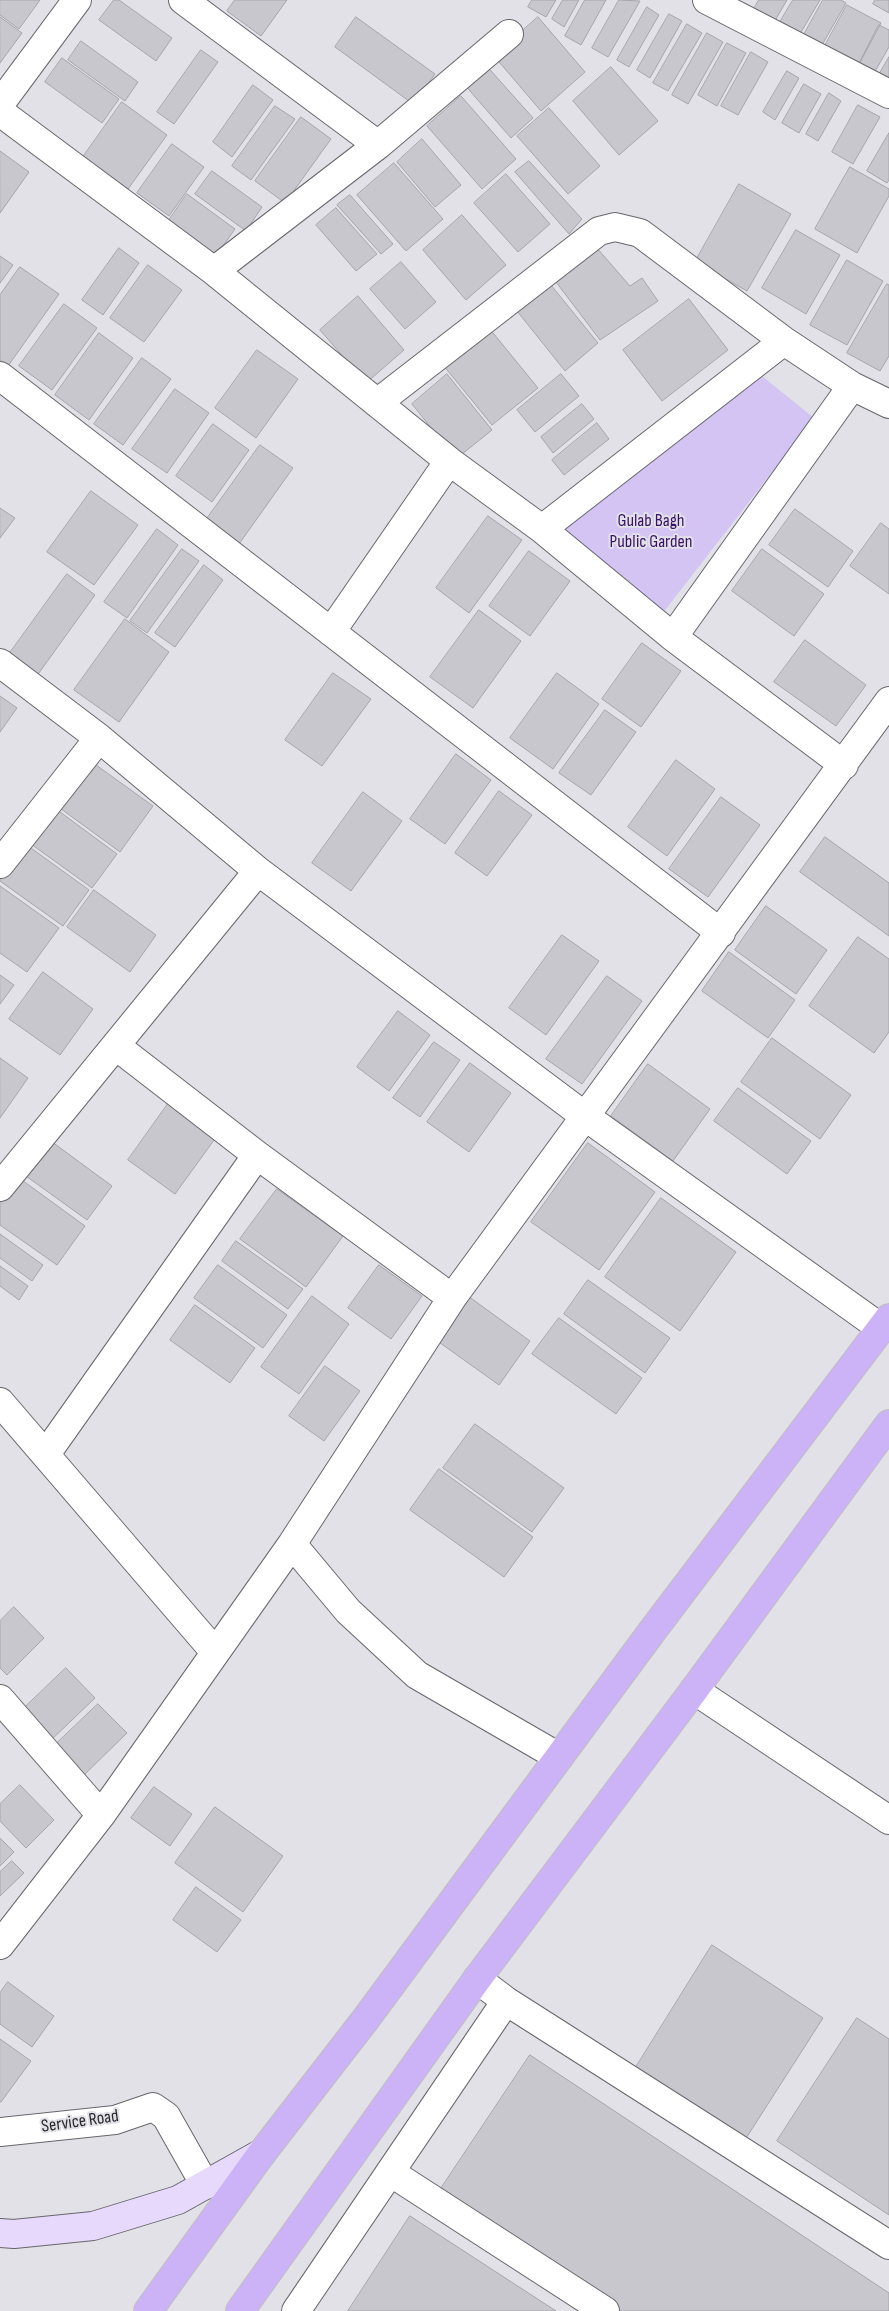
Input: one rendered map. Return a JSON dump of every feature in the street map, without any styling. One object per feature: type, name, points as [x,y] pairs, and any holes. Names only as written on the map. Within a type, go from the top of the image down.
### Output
[{"type":"main road","points":[[148,2311],[262,2154],[365,2020],[559,1757],[885,1323]]},
{"type":"main road","points":[[240,2311],[477,1979],[887,1429]]},
{"type":"street","points":[[0,104],[77,0]]},
{"type":"street","points":[[182,0],[378,144]]},
{"type":"street","points":[[707,0],[889,94]]},
{"type":"street","points":[[214,271],[378,144],[509,34]]},
{"type":"street","points":[[0,112],[214,271],[449,461],[542,529],[673,637],[844,765]]},
{"type":"street","points":[[376,403],[599,231],[615,227],[640,233],[784,341],[852,386],[889,404]]},
{"type":"street","points":[[542,529],[784,341]]},
{"type":"street","points":[[0,376],[721,933]]},
{"type":"street","points":[[673,637],[852,386]]},
{"type":"street","points":[[330,632],[449,461]]},
{"type":"street","points":[[0,662],[99,738],[258,871],[586,1117],[885,1323]]},
{"type":"street","points":[[0,1945],[101,1815],[292,1544],[452,1298],[889,701]]},
{"type":"street","points":[[0,864],[99,738]]},
{"type":"street","points":[[0,1187],[258,871]]},
{"type":"street","points":[[116,1046],[257,1155],[452,1298]]},
{"type":"street","points":[[46,1454],[257,1155]]},
{"type":"street","points":[[0,1402],[216,1652]]},
{"type":"street","points":[[292,1544],[348,1611],[417,1675],[559,1757]]},
{"type":"street","points":[[694,1690],[889,1820]]},
{"type":"street","points":[[0,1699],[101,1815]]},
{"type":"street","points":[[477,1979],[506,2001],[889,2244]]},
{"type":"street","points":[[296,2311],[506,2001]]},
{"type":"street","name":"Service Road","points":[[0,2132],[115,2120],[153,2106],[166,2116],[206,2185]]},
{"type":"street","points":[[0,2233],[14,2234],[93,2226],[178,2200],[262,2154]]},
{"type":"street","points":[[390,2172],[605,2311]]},
{"type":"green space","name":"Gulab Bagh Public Garden","points":[[757,372],[814,418],[659,618],[560,530]]},
{"type":"building","points":[[0,0],[40,0],[19,29],[0,15]]},
{"type":"building","points":[[114,0],[119,0],[172,38],[156,61],[99,20]]},
{"type":"building","points":[[235,0],[287,0],[261,36],[227,11]]},
{"type":"building","points":[[532,0],[556,0],[546,17],[528,7]]},
{"type":"building","points":[[563,0],[579,0],[564,27],[552,19]]},
{"type":"building","points":[[585,0],[606,0],[581,45],[565,36]]},
{"type":"building","points":[[619,0],[640,1],[608,57],[592,48]]},
{"type":"building","points":[[759,0],[787,0],[773,24],[752,12]]},
{"type":"building","points":[[793,0],[820,0],[797,39],[776,29]]},
{"type":"building","points":[[823,0],[841,0],[846,3],[818,52],[800,42]]},
{"type":"building","points":[[875,0],[889,0],[889,13],[873,4]]},
{"type":"building","points":[[847,5],[881,23],[856,70],[821,53]]},
{"type":"building","points":[[647,7],[659,15],[629,67],[617,60]]},
{"type":"building","points":[[669,14],[682,21],[650,78],[637,70]]},
{"type":"building","points":[[0,17],[22,33],[0,63]]},
{"type":"building","points":[[356,17],[435,74],[413,104],[335,47]]},
{"type":"building","points":[[538,17],[585,72],[541,111],[494,56]]},
{"type":"building","points":[[687,24],[702,33],[668,91],[653,83]]},
{"type":"building","points":[[879,25],[889,30],[889,47],[870,80],[856,70]]},
{"type":"building","points":[[707,33],[723,42],[688,104],[672,95]]},
{"type":"building","points":[[81,41],[138,82],[125,101],[68,60]]},
{"type":"building","points":[[727,43],[746,53],[717,106],[698,95]]},
{"type":"building","points":[[201,50],[218,62],[174,124],[157,112]]},
{"type":"building","points":[[751,52],[768,62],[738,115],[721,106]]},
{"type":"building","points":[[889,57],[889,87],[876,80]]},
{"type":"building","points":[[62,58],[119,99],[102,123],[45,82]]},
{"type":"building","points":[[484,63],[533,118],[511,138],[463,83]]},
{"type":"building","points":[[611,67],[658,121],[619,155],[573,101]]},
{"type":"building","points":[[787,71],[799,78],[775,120],[763,112]]},
{"type":"building","points":[[804,84],[821,94],[799,133],[782,123]]},
{"type":"building","points":[[253,85],[273,100],[232,157],[213,142]]},
{"type":"building","points":[[829,93],[841,101],[818,141],[806,134]]},
{"type":"building","points":[[461,96],[516,159],[482,189],[427,126]]},
{"type":"building","points":[[122,102],[167,135],[128,189],[83,157]]},
{"type":"building","points":[[858,105],[880,117],[853,164],[832,152]]},
{"type":"building","points":[[275,106],[295,119],[251,180],[232,166]]},
{"type":"building","points":[[549,108],[600,166],[568,194],[517,136]]},
{"type":"building","points":[[301,117],[331,139],[285,203],[255,181]]},
{"type":"building","points":[[889,133],[889,180],[887,183],[867,171]]},
{"type":"building","points":[[422,139],[461,185],[435,207],[397,162]]},
{"type":"building","points":[[172,144],[204,167],[169,216],[137,193]]},
{"type":"building","points":[[0,151],[29,172],[0,213]]},
{"type":"building","points":[[529,161],[582,219],[569,234],[515,172]]},
{"type":"building","points":[[394,163],[443,219],[406,251],[357,195]]},
{"type":"building","points":[[850,167],[889,189],[889,196],[857,253],[815,229]]},
{"type":"building","points":[[212,171],[262,207],[246,231],[195,194]]},
{"type":"building","points":[[506,174],[550,224],[518,252],[474,203]]},
{"type":"building","points":[[739,184],[791,214],[747,291],[695,262]]},
{"type":"building","points":[[187,194],[235,229],[215,257],[167,223]]},
{"type":"building","points":[[350,195],[393,244],[381,254],[337,205]]},
{"type":"building","points":[[336,208],[377,254],[356,271],[316,225]]},
{"type":"building","points":[[462,215],[506,265],[466,300],[423,250]]},
{"type":"building","points":[[796,230],[840,255],[806,314],[762,288]]},
{"type":"building","points":[[596,247],[630,286],[642,278],[658,301],[600,340],[556,282]]},
{"type":"building","points":[[119,248],[139,263],[103,315],[82,300]]},
{"type":"building","points":[[0,256],[13,265],[0,283]]},
{"type":"building","points":[[847,260],[883,281],[847,345],[810,325]]},
{"type":"building","points":[[401,262],[436,302],[405,329],[370,289]]},
{"type":"building","points":[[148,265],[182,290],[144,342],[110,318]]},
{"type":"building","points":[[20,267],[59,294],[8,366],[0,360],[0,295]]},
{"type":"building","points":[[546,279],[598,343],[565,371],[513,306]]},
{"type":"building","points":[[887,284],[889,285],[889,356],[880,371],[847,353]]},
{"type":"building","points":[[358,296],[404,350],[366,383],[320,330]]},
{"type":"building","points":[[689,299],[728,350],[662,401],[623,350]]},
{"type":"building","points":[[64,304],[97,328],[52,390],[19,366]]},
{"type":"building","points":[[489,328],[538,388],[492,425],[443,365]]},
{"type":"building","points":[[99,333],[133,358],[89,420],[55,395]]},
{"type":"building","points":[[257,350],[298,379],[256,438],[215,408]]},
{"type":"building","points":[[142,358],[171,379],[123,445],[94,424]]},
{"type":"building","points":[[447,374],[492,430],[456,459],[412,404]]},
{"type":"building","points":[[561,374],[579,396],[535,432],[517,410]]},
{"type":"building","points":[[175,389],[209,413],[167,473],[132,449]]},
{"type":"building","points":[[582,404],[594,419],[553,453],[541,437]]},
{"type":"building","points":[[597,423],[609,439],[564,475],[552,460]]},
{"type":"building","points":[[213,424],[249,450],[212,502],[176,476]]},
{"type":"building","points":[[260,445],[293,468],[239,544],[206,520]]},
{"type":"building","points":[[91,491],[138,525],[94,585],[47,552]]},
{"type":"building","points":[[0,508],[15,518],[0,538]]},
{"type":"building","points":[[795,509],[853,551],[828,587],[769,545]]},
{"type":"building","points":[[488,516],[522,540],[469,613],[436,588]]},
{"type":"building","points":[[881,523],[889,529],[889,594],[850,566]]},
{"type":"building","points":[[157,529],[178,545],[127,618],[104,602]]},
{"type":"building","points":[[182,549],[199,561],[147,633],[130,621]]},
{"type":"building","points":[[762,549],[824,594],[794,636],[732,591]]},
{"type":"building","points":[[529,551],[570,581],[530,636],[489,606]]},
{"type":"building","points":[[204,565],[223,580],[175,647],[155,633]]},
{"type":"building","points":[[67,574],[95,595],[36,677],[7,657]]},
{"type":"building","points":[[479,610],[521,641],[473,708],[430,677]]},
{"type":"building","points":[[125,619],[169,652],[119,722],[74,690]]},
{"type":"building","points":[[805,640],[866,685],[836,726],[774,682]]},
{"type":"building","points":[[642,643],[681,671],[641,727],[602,699]]},
{"type":"building","points":[[333,673],[371,699],[322,766],[285,740]]},
{"type":"building","points":[[557,673],[599,704],[553,769],[510,738]]},
{"type":"building","points":[[0,696],[17,708],[0,732]]},
{"type":"building","points":[[605,710],[636,732],[591,795],[559,773]]},
{"type":"building","points":[[456,754],[491,780],[445,844],[410,819]]},
{"type":"building","points":[[85,757],[153,806],[120,852],[53,803]]},
{"type":"building","points":[[676,760],[715,789],[667,856],[628,827]]},
{"type":"building","points":[[499,791],[532,815],[487,876],[455,853]]},
{"type":"building","points":[[363,792],[402,821],[351,891],[312,863]]},
{"type":"building","points":[[721,797],[760,825],[708,897],[669,869]]},
{"type":"building","points":[[56,809],[117,854],[92,888],[31,844]]},
{"type":"building","points":[[825,837],[889,883],[889,936],[800,872]]},
{"type":"building","points":[[24,843],[89,890],[63,926],[0,881],[0,877]]},
{"type":"building","points":[[0,886],[59,928],[27,972],[0,953]]},
{"type":"building","points":[[94,890],[156,935],[130,972],[67,927]]},
{"type":"building","points":[[766,906],[827,950],[796,994],[735,950]]},
{"type":"building","points":[[562,935],[599,961],[546,1035],[509,1008]]},
{"type":"building","points":[[858,937],[889,959],[889,1032],[874,1053],[809,1006]]},
{"type":"building","points":[[729,952],[795,1000],[768,1038],[702,991]]},
{"type":"building","points":[[43,972],[93,1009],[60,1055],[9,1019]]},
{"type":"building","points":[[0,975],[14,985],[0,1004]]},
{"type":"building","points":[[607,976],[642,1001],[582,1084],[546,1059]]},
{"type":"building","points":[[398,1011],[430,1035],[389,1091],[357,1067]]},
{"type":"building","points":[[772,1038],[851,1095],[820,1139],[741,1082]]},
{"type":"building","points":[[434,1042],[460,1060],[420,1117],[393,1098]]},
{"type":"building","points":[[0,1058],[28,1078],[0,1118]]},
{"type":"building","points":[[470,1063],[511,1093],[469,1152],[427,1122]]},
{"type":"building","points":[[648,1064],[710,1109],[673,1161],[611,1116]]},
{"type":"building","points":[[738,1088],[811,1141],[787,1174],[714,1121]]},
{"type":"building","points":[[170,1101],[217,1136],[175,1194],[128,1160]]},
{"type":"building","points":[[44,1136],[112,1186],[87,1220],[19,1171]]},
{"type":"building","points":[[588,1143],[655,1192],[599,1270],[531,1222]]},
{"type":"building","points":[[15,1175],[85,1226],[57,1265],[0,1225],[0,1196]]},
{"type":"building","points":[[277,1189],[343,1236],[306,1287],[240,1239]]},
{"type":"building","points":[[661,1198],[736,1252],[680,1331],[605,1277]]},
{"type":"building","points":[[0,1234],[43,1265],[32,1281],[0,1258]]},
{"type":"building","points":[[236,1241],[303,1289],[288,1309],[222,1261]]},
{"type":"building","points":[[218,1265],[287,1315],[263,1348],[194,1298]]},
{"type":"building","points":[[379,1265],[422,1296],[391,1339],[348,1308]]},
{"type":"building","points":[[0,1266],[28,1286],[19,1300],[0,1286]]},
{"type":"building","points":[[588,1280],[670,1338],[645,1373],[564,1314]]},
{"type":"building","points":[[312,1296],[349,1324],[299,1394],[261,1367]]},
{"type":"building","points":[[468,1296],[530,1341],[499,1385],[436,1340]]},
{"type":"building","points":[[195,1305],[255,1348],[230,1383],[170,1340]]},
{"type":"building","points":[[559,1318],[642,1378],[616,1414],[532,1354]]},
{"type":"building","points":[[325,1366],[360,1391],[324,1441],[289,1416]]},
{"type":"building","points":[[475,1424],[564,1488],[532,1532],[443,1468]]},
{"type":"building","points":[[439,1469],[533,1537],[504,1577],[410,1510]]},
{"type":"building","points":[[14,1607],[44,1638],[7,1675],[0,1668],[0,1621]]},
{"type":"building","points":[[66,1668],[95,1698],[49,1742],[20,1712]]},
{"type":"building","points":[[98,1704],[127,1733],[83,1776],[54,1746]]},
{"type":"building","points":[[20,1785],[54,1820],[26,1848],[0,1821],[0,1804]]},
{"type":"building","points":[[154,1787],[192,1814],[170,1846],[131,1818]]},
{"type":"building","points":[[215,1807],[283,1856],[243,1912],[175,1863]]},
{"type":"building","points":[[0,1838],[14,1852],[0,1866]]},
{"type":"building","points":[[12,1861],[24,1873],[0,1896],[0,1872]]},
{"type":"building","points":[[196,1887],[241,1920],[217,1952],[173,1920]]},
{"type":"building","points":[[712,1945],[823,2018],[743,2143],[633,2072]]},
{"type":"building","points":[[8,1982],[54,2016],[32,2047],[0,2024],[0,1993]]},
{"type":"building","points":[[857,2018],[889,2039],[889,2215],[777,2141]]},
{"type":"building","points":[[0,2039],[31,2061],[1,2102],[0,2102]]},
{"type":"building","points":[[530,2055],[889,2293],[889,2311],[616,2311],[438,2193]]},
{"type":"building","points":[[410,2216],[556,2311],[348,2311]]}]
